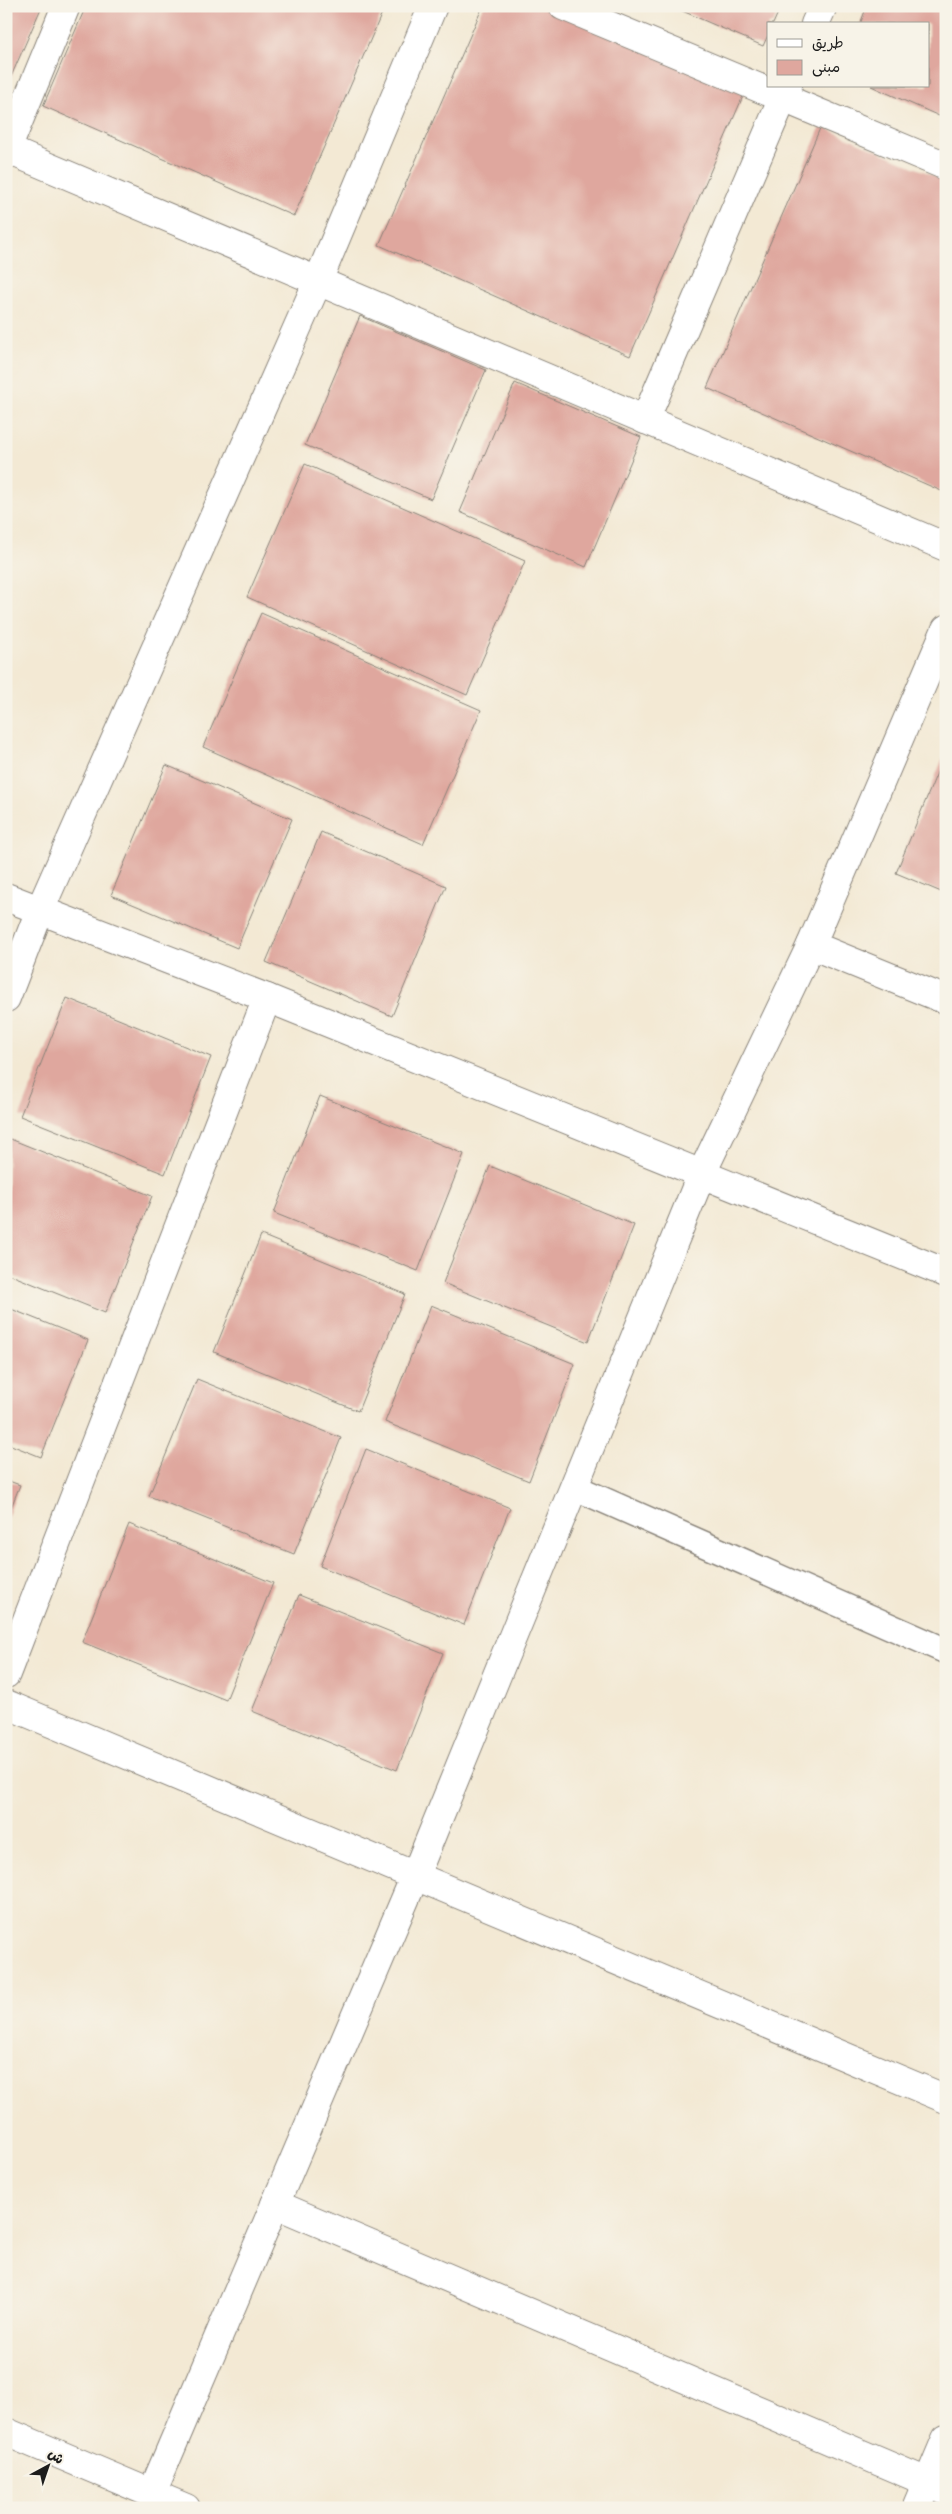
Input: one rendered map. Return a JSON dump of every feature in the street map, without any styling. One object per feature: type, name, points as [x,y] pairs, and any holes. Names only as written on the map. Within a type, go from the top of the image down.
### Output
[{"type":"street","points":[[66,6],[7,150],[946,548]]},
{"type":"street","points":[[6,998],[40,910],[318,281],[433,6]]},
{"type":"street","points":[[563,6],[767,85]]},
{"type":"street","points":[[816,22],[823,6]]},
{"type":"street","points":[[645,420],[786,92],[946,166]]},
{"type":"street","points":[[152,2493],[415,1876],[702,1173],[811,944],[946,629]]},
{"type":"street","points":[[6,897],[267,998],[946,1273]]},
{"type":"street","points":[[811,944],[946,1000]]},
{"type":"street","points":[[6,1674],[267,998]]},
{"type":"street","points":[[6,1704],[946,2099]]},
{"type":"street","points":[[275,2204],[937,2486]]},
{"type":"street","points":[[6,2432],[186,2508]]},
{"type":"street","points":[[917,2508],[937,2486],[946,2440]]},
{"type":"lane","points":[[574,1488],[946,1651]]},
{"type":"building","points":[[6,6],[42,6],[6,88]]},
{"type":"building","points":[[86,6],[385,6],[294,216],[43,106]]},
{"type":"building","points":[[483,6],[546,6],[744,94],[630,356],[379,245]]},
{"type":"building","points":[[671,6],[781,6],[774,22],[767,22],[767,37],[763,46]]},
{"type":"building","points":[[867,6],[946,6],[946,119],[876,88],[930,88],[930,22],[861,22]]},
{"type":"building","points":[[821,126],[946,181],[946,493],[707,388]]},
{"type":"building","points":[[360,316],[486,370],[431,499],[305,445]]},
{"type":"building","points":[[515,383],[641,437],[586,567],[460,512]]},
{"type":"building","points":[[305,464],[525,561],[467,695],[247,597]]},
{"type":"building","points":[[261,613],[481,710],[423,844],[203,747]]},
{"type":"building","points":[[943,758],[946,759],[946,894],[896,873]]},
{"type":"building","points":[[166,765],[292,819],[237,948],[111,895]]},
{"type":"building","points":[[321,832],[446,886],[392,1016],[266,962]]},
{"type":"building","points":[[67,998],[211,1057],[165,1174],[20,1116]]},
{"type":"building","points":[[320,1096],[464,1154],[418,1271],[274,1213]]},
{"type":"building","points":[[8,1138],[152,1196],[105,1313],[6,1273]]},
{"type":"building","points":[[490,1166],[634,1225],[588,1342],[443,1283]]},
{"type":"building","points":[[261,1235],[405,1294],[358,1411],[214,1352]]},
{"type":"building","points":[[431,1305],[575,1364],[529,1481],[385,1422]]},
{"type":"building","points":[[6,1307],[88,1340],[41,1457],[6,1443]]},
{"type":"building","points":[[197,1379],[341,1438],[294,1554],[149,1496]]},
{"type":"building","points":[[366,1449],[510,1508],[464,1625],[320,1566]]},
{"type":"building","points":[[6,1480],[20,1485],[6,1520]]},
{"type":"building","points":[[129,1524],[273,1583],[226,1700],[82,1642]]},
{"type":"building","points":[[299,1595],[443,1653],[397,1770],[252,1711]]}]
